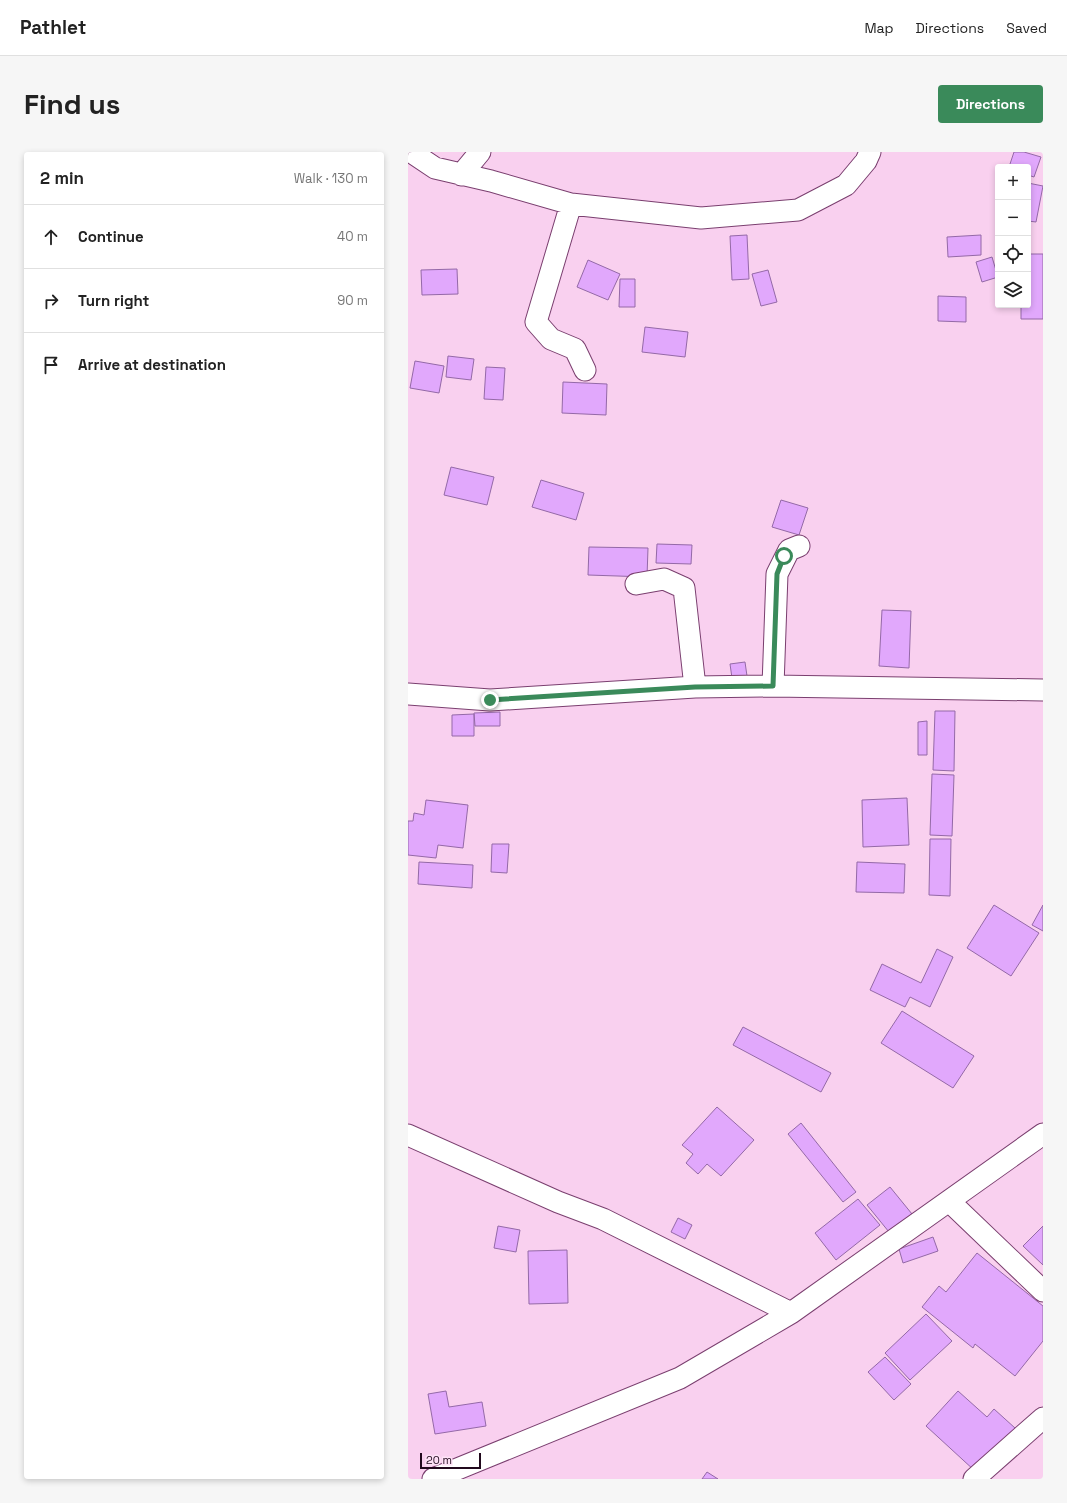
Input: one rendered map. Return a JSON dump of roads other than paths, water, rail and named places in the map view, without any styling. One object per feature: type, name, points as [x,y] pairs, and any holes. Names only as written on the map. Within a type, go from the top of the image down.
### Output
[{"type":"street","points":[[412,152],[434,168],[491,181],[571,204],[701,218],[798,210],[846,184],[866,161],[870,152]]},
{"type":"street","points":[[460,175],[480,152]]},
{"type":"street","points":[[571,204],[536,322],[551,339],[575,349],[584,370]]},
{"type":"street","points":[[773,686],[777,574],[789,550],[799,546]]},
{"type":"street","points":[[636,584],[664,579],[684,588],[695,687]]},
{"type":"street","points":[[408,694],[490,700],[695,687],[773,686],[1043,690]]},
{"type":"street","points":[[434,1479],[680,1378],[791,1313],[1043,1134]]},
{"type":"street","points":[[408,1135],[558,1202],[603,1219],[791,1313]]},
{"type":"street","points":[[949,1201],[1043,1291]]},
{"type":"street","points":[[974,1479],[1043,1418]]}]
